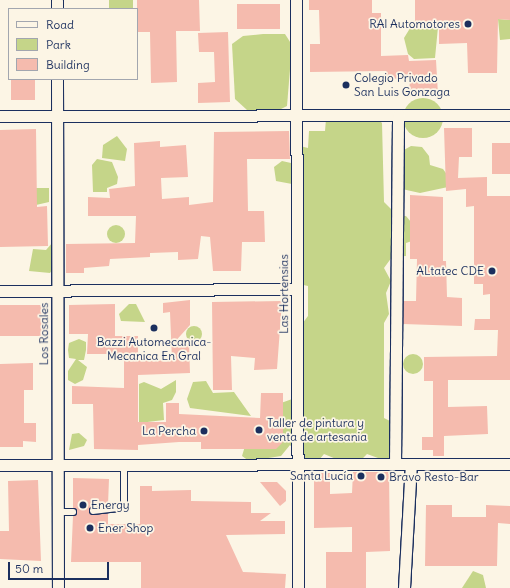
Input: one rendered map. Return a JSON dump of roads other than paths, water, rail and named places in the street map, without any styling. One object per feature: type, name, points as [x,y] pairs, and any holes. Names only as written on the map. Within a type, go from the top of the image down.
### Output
[{"type":"street","name":"Las Hortensias","points":[[296,0],[298,588]]},
{"type":"street","name":"Los Rosales","points":[[57,80],[58,588]]},
{"type":"street","points":[[395,464],[398,115]]},
{"type":"street","points":[[0,116],[510,115]]},
{"type":"street","points":[[0,291],[57,289],[297,289]]},
{"type":"street","points":[[404,588],[411,464]]},
{"type":"street","points":[[0,465],[510,464]]},
{"type":"lane","points":[[92,511],[124,507],[124,465]]},
{"type":"lane","points":[[58,512],[73,512]]},
{"type":"place","name":"RAl Automotores","points":[[468,24]]},
{"type":"place","name":"Colegio Privado San Luis Gonzaga","points":[[346,85]]},
{"type":"place","name":"ALtatec CDE","points":[[492,271]]},
{"type":"place","name":"Bazzi Automecanica- Mecanica En Gral","points":[[154,328]]},
{"type":"place","name":"Taller de pintura y venta de artesania","points":[[259,430]]},
{"type":"place","name":"La Percha","points":[[204,431]]},
{"type":"place","name":"Santa Lucía","points":[[361,476]]},
{"type":"place","name":"Bravo Resto-Bar","points":[[381,477]]},
{"type":"place","name":"Energy","points":[[83,505]]},
{"type":"place","name":"Ener Shop","points":[[90,528]]}]
